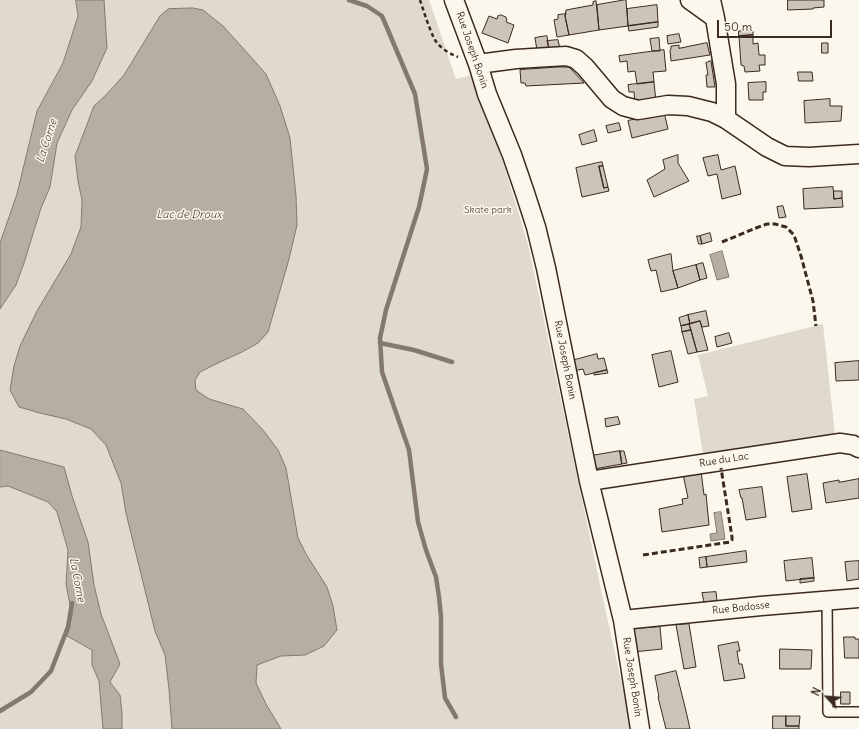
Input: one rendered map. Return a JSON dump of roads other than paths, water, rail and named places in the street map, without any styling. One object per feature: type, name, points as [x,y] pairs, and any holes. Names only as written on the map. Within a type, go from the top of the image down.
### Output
[{"type":"street","name":"Rue Joseph Bonin","points":[[454,0],[478,64],[487,94],[512,155],[536,227],[546,268],[589,481],[623,620],[640,729]]},
{"type":"street","points":[[690,0],[715,18]]},
{"type":"street","points":[[711,0],[726,84],[726,118]]},
{"type":"street","points":[[478,64],[516,59],[566,56],[576,59],[585,67],[612,99],[623,106],[638,110],[668,106],[688,106],[712,112],[726,118],[767,147],[785,156],[809,157],[859,154]]},
{"type":"street","name":"Rue du Lac","points":[[589,481],[840,443],[853,445],[859,448]]},
{"type":"street","name":"Rue Badosse","points":[[623,620],[859,598]]},
{"type":"lane","points":[[827,600],[828,712],[859,712]]},
{"type":"water","name":"La Corne","points":[[76,0],[104,0],[107,48],[92,81],[72,110],[57,143],[50,187],[41,208],[24,263],[16,285],[0,309],[0,243],[17,194],[37,111],[63,63],[78,16]]},
{"type":"water","name":"Lac de Droux","points":[[193,8],[203,10],[223,26],[266,74],[280,106],[290,138],[296,196],[297,225],[268,332],[258,343],[200,372],[195,380],[196,390],[209,399],[243,409],[263,430],[278,450],[286,468],[298,538],[306,554],[327,587],[333,606],[337,630],[324,646],[305,655],[281,656],[257,665],[256,683],[266,704],[281,729],[172,729],[165,655],[155,631],[126,513],[121,483],[106,445],[91,429],[66,419],[19,407],[10,390],[14,366],[20,346],[37,311],[71,254],[81,227],[82,200],[75,156],[94,106],[124,75],[160,16],[168,9]]},
{"type":"water","points":[[722,251],[729,277],[717,280],[710,255]]},
{"type":"water","name":"La Corne","points":[[0,450],[64,467],[72,496],[88,542],[94,585],[101,614],[120,664],[110,682],[120,695],[122,729],[103,729],[99,681],[92,665],[92,650],[67,636],[72,615],[66,584],[68,550],[57,512],[48,502],[8,486],[0,487]]},
{"type":"water","points":[[721,512],[725,539],[711,541],[710,534],[717,533],[714,513]]},
{"type":"waterway","points":[[349,0],[367,6],[382,16],[415,94],[427,169],[419,207],[386,310],[380,338],[382,372],[409,450],[418,522],[436,577],[441,617],[441,664],[445,698],[456,717]]},
{"type":"waterway","points":[[380,343],[414,350],[452,362]]},
{"type":"waterway","name":"La Corne","points":[[0,711],[31,692],[51,671],[68,627],[72,603]]},
{"type":"railway","points":[[722,242],[767,224],[775,224],[786,227],[794,235],[801,256],[813,301],[816,326]]},
{"type":"railway","points":[[643,555],[730,542],[732,540],[721,468]]},
{"type":"park label","name":"Skate park","points":[[488,210]]}]
